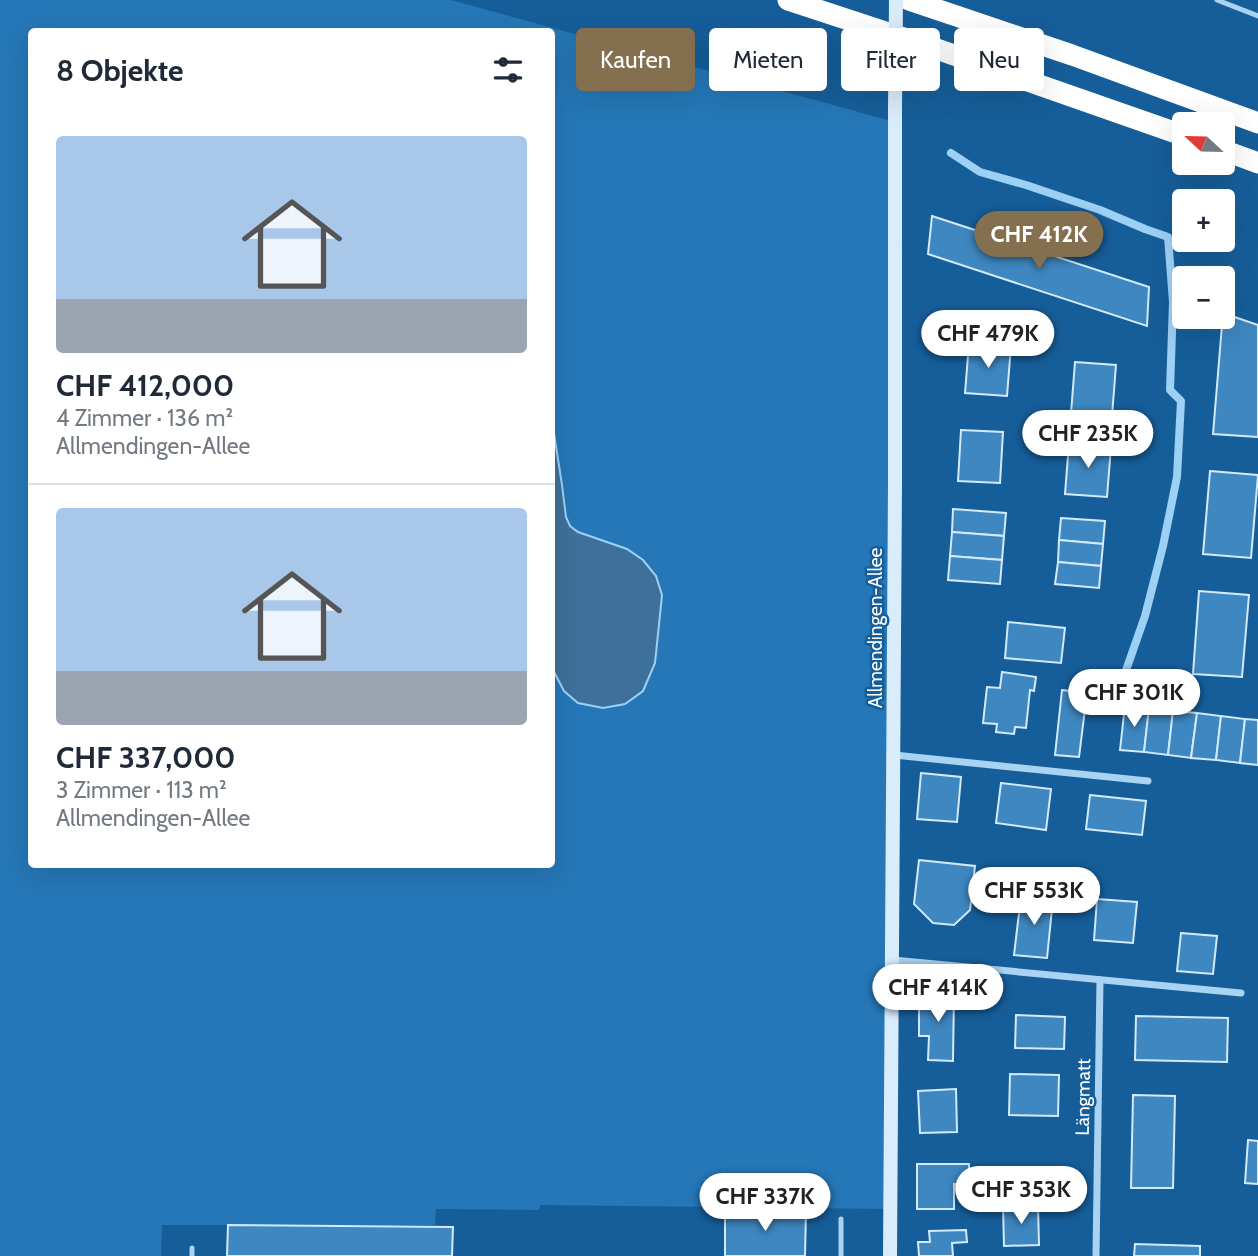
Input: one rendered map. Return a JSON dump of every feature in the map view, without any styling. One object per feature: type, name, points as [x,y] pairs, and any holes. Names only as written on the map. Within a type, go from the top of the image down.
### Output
[{"type":"highway","points":[[788,0],[1172,131]]},
{"type":"highway","points":[[909,0],[1072,55],[1258,123]]},
{"type":"highway","points":[[1236,155],[1258,163]]},
{"type":"street","name":"Allmendingen-Allee","points":[[890,1256],[896,0]]},
{"type":"street","points":[[893,755],[1148,781]]},
{"type":"street","points":[[893,960],[1241,993]]},
{"type":"street","name":"Längmatt","points":[[1096,1256],[1100,980]]},
{"type":"lane","points":[[1217,0],[1258,16]]},
{"type":"lane","points":[[841,1219],[841,1256]]},
{"type":"lane","points":[[192,1248],[192,1256]]},
{"type":"shaded area","points":[[0,0],[451,0],[553,28],[28,28],[28,868],[555,868],[555,29],[576,34],[576,91],[695,91],[695,67],[709,71],[709,91],[782,91],[895,122],[889,1209],[540,1205],[539,1210],[436,1209],[435,1225],[162,1225],[161,1256],[0,1256]]},
{"type":"shaded area","points":[[555,440],[566,517],[570,526],[578,532],[627,549],[643,560],[656,576],[662,595],[655,663],[643,691],[625,704],[603,708],[578,703],[564,691],[555,674]]},
{"type":"building","points":[[932,216],[1149,287],[1147,326],[928,254]]},
{"type":"building","points":[[1235,317],[1258,325],[1258,437],[1213,434],[1222,329],[1235,329]]},
{"type":"building","points":[[969,343],[1011,346],[1007,396],[965,393]]},
{"type":"building","points":[[1075,362],[1116,365],[1112,416],[1071,413]]},
{"type":"building","points":[[961,430],[1003,432],[1000,483],[958,481]]},
{"type":"building","points":[[1069,443],[1111,447],[1107,497],[1065,494]]},
{"type":"building","points":[[1210,471],[1258,475],[1251,558],[1203,554]]},
{"type":"building","points":[[953,509],[1006,513],[1004,536],[952,532]]},
{"type":"building","points":[[1061,518],[1105,521],[1103,544],[1059,540]]},
{"type":"building","points":[[952,532],[1004,536],[1002,560],[950,556]]},
{"type":"building","points":[[1059,540],[1103,544],[1101,566],[1058,562]]},
{"type":"building","points":[[950,556],[1002,560],[1000,584],[948,580]]},
{"type":"building","points":[[1058,562],[1101,566],[1099,588],[1055,584]]},
{"type":"building","points":[[1199,591],[1249,595],[1242,677],[1193,674]]},
{"type":"building","points":[[1008,622],[1065,628],[1061,663],[1005,658]]},
{"type":"building","points":[[1002,672],[1036,677],[1034,691],[1030,690],[1026,728],[1015,727],[1014,734],[996,732],[997,724],[983,723],[987,687],[1000,688]]},
{"type":"building","points":[[1062,690],[1087,693],[1079,757],[1055,755]]},
{"type":"building","points":[[1125,705],[1149,708],[1144,752],[1120,750]]},
{"type":"building","points":[[1149,708],[1173,711],[1168,755],[1144,752]]},
{"type":"building","points":[[1173,711],[1197,713],[1191,758],[1168,755]]},
{"type":"building","points":[[1197,713],[1221,716],[1216,760],[1191,758]]},
{"type":"building","points":[[1221,716],[1245,719],[1240,763],[1216,760]]},
{"type":"building","points":[[1245,719],[1258,720],[1258,765],[1240,763]]},
{"type":"building","points":[[921,773],[961,777],[957,822],[917,819]]},
{"type":"building","points":[[1001,783],[1051,789],[1046,830],[996,823]]},
{"type":"building","points":[[1090,795],[1146,801],[1142,835],[1086,829]]},
{"type":"building","points":[[919,860],[975,866],[970,910],[954,925],[933,923],[914,904]]},
{"type":"building","points":[[1021,896],[1053,899],[1047,958],[1014,955]]},
{"type":"building","points":[[1097,899],[1137,902],[1133,943],[1094,940]]},
{"type":"building","points":[[1181,933],[1217,936],[1213,974],[1177,971]]},
{"type":"building","points":[[919,992],[954,993],[953,1061],[928,1060],[929,1036],[919,1036]]},
{"type":"building","points":[[1016,1015],[1065,1017],[1064,1049],[1015,1048]]},
{"type":"building","points":[[1136,1016],[1228,1018],[1227,1062],[1135,1060]]},
{"type":"building","points":[[1010,1074],[1059,1075],[1058,1116],[1009,1115]]},
{"type":"building","points":[[956,1089],[957,1132],[920,1133],[918,1091]]},
{"type":"building","points":[[1133,1095],[1175,1096],[1173,1188],[1131,1188]]},
{"type":"building","points":[[1248,1140],[1258,1141],[1258,1184],[1245,1183]]},
{"type":"building","points":[[917,1164],[969,1164],[969,1184],[954,1184],[954,1209],[917,1209]]},
{"type":"building","points":[[1003,1206],[1038,1206],[1039,1245],[1004,1246]]},
{"type":"building","points":[[725,1210],[806,1210],[805,1256],[725,1256]]},
{"type":"building","points":[[228,1225],[453,1227],[452,1256],[227,1256]]},
{"type":"building","points":[[966,1230],[967,1242],[952,1243],[953,1256],[919,1256],[918,1242],[930,1242],[929,1231]]},
{"type":"building","points":[[1135,1244],[1200,1246],[1200,1256],[1134,1256]]},
{"type":"waterway","points":[[951,153],[980,172],[1100,210],[1168,237],[1173,302],[1170,390],[1181,401],[1177,477],[1145,616],[1124,676]]}]
